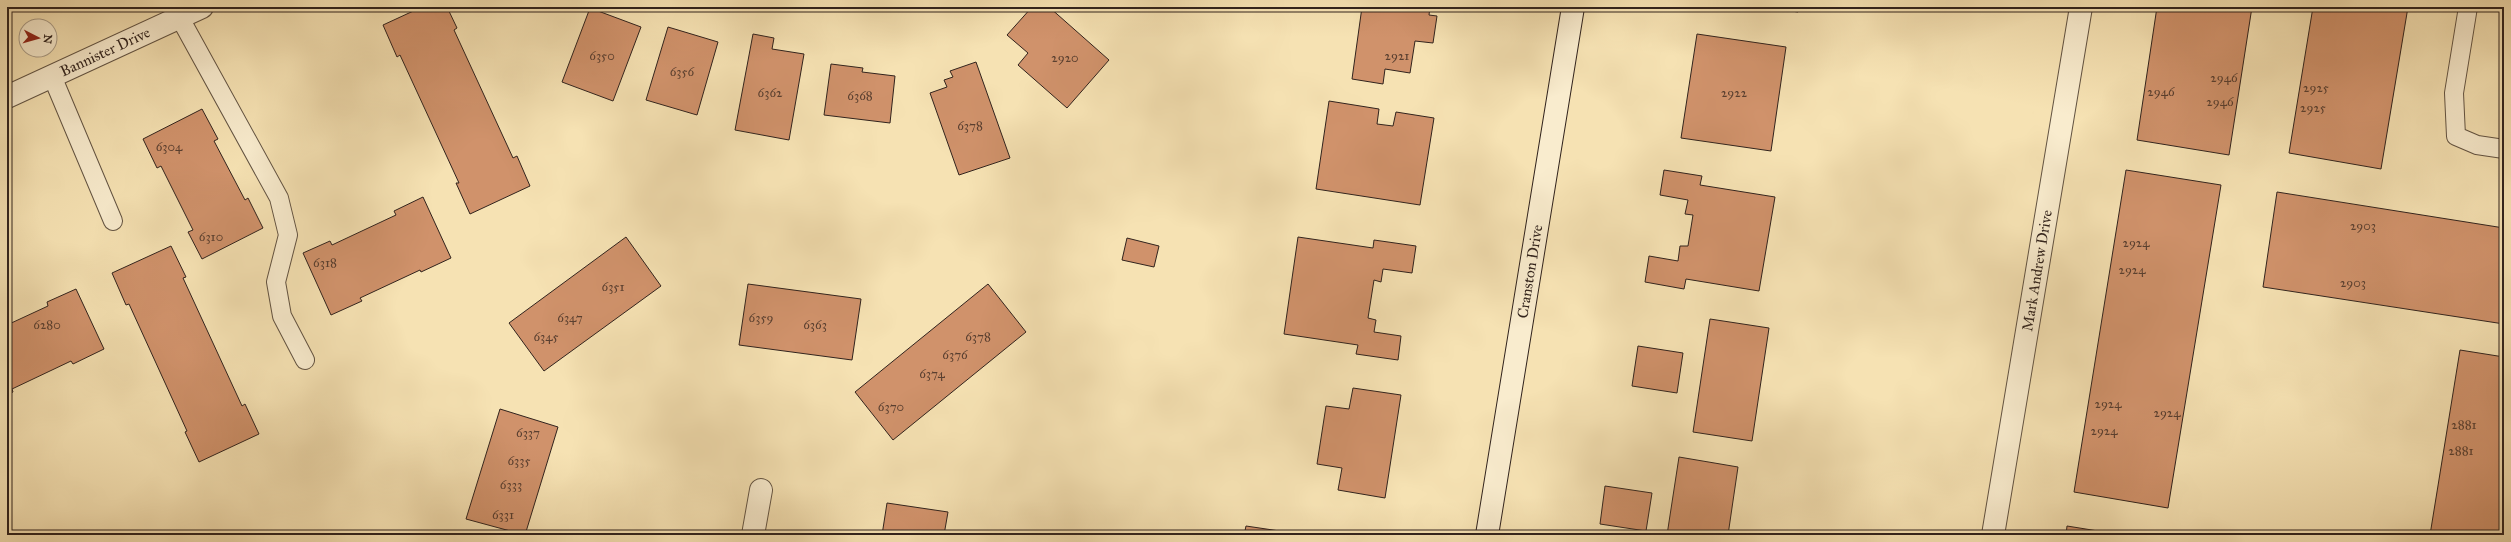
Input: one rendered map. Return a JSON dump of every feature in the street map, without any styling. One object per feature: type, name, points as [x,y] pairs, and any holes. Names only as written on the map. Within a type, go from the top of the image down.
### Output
[{"type":"street","name":"Bannister Drive","points":[[7,97],[52,76],[177,12],[202,7]]},
{"type":"street","name":"Cranston Drive","points":[[1487,535],[1573,7]]},
{"type":"street","name":"Mark Andrew Drive","points":[[1993,535],[2081,7]]},
{"type":"street","points":[[753,535],[761,490]]},
{"type":"lane","points":[[2468,7],[2454,93],[2456,136],[2477,145],[2504,150]]},
{"type":"lane","points":[[177,12],[279,198],[288,235],[276,282],[282,316],[305,360]]},
{"type":"lane","points":[[52,76],[113,221]]},
{"type":"building","points":[[422,7],[447,7],[457,28],[454,30],[513,158],[517,156],[530,186],[470,214],[456,183],[459,183],[400,55],[397,57],[383,25]]},
{"type":"building","points":[[1032,7],[1049,7],[1109,60],[1067,108],[1018,65],[1028,53],[1007,35]]},
{"type":"building","points":[[1362,7],[1430,7],[1429,15],[1437,16],[1433,43],[1415,41],[1410,73],[1385,69],[1383,84],[1352,79]]},
{"type":"building","points":[[1764,7],[1799,7],[1798,12]]},
{"type":"building","points":[[2157,7],[2252,7],[2229,155],[2137,140]]},
{"type":"building","points":[[2313,7],[2408,7],[2381,169],[2289,153]]},
{"type":"building","points":[[590,8],[641,27],[613,101],[562,82]]},
{"type":"building","points":[[668,27],[718,42],[697,115],[646,100]]},
{"type":"building","points":[[753,34],[774,38],[772,49],[804,54],[789,140],[735,130]]},
{"type":"building","points":[[1697,34],[1786,47],[1771,151],[1681,138]]},
{"type":"building","points":[[976,62],[1010,158],[959,175],[930,93],[947,87],[944,80],[953,77],[950,71]]},
{"type":"building","points":[[831,64],[863,68],[862,72],[895,76],[890,123],[824,115]]},
{"type":"building","points":[[1329,101],[1379,109],[1377,124],[1393,126],[1396,112],[1434,118],[1420,205],[1316,189]]},
{"type":"building","points":[[202,109],[218,139],[214,141],[245,200],[248,198],[263,228],[202,259],[188,232],[193,230],[161,166],[157,168],[143,139]]},
{"type":"building","points":[[1664,170],[1702,176],[1700,185],[1775,197],[1759,291],[1686,279],[1684,289],[1645,282],[1649,256],[1678,261],[1680,246],[1688,246],[1693,215],[1685,214],[1688,200],[1660,195]]},
{"type":"building","points":[[2126,170],[2221,185],[2168,508],[2074,492]]},
{"type":"building","points":[[2277,192],[2504,228],[2504,324],[2263,287]]},
{"type":"building","points":[[423,197],[451,258],[421,272],[420,270],[360,298],[362,301],[331,315],[303,253],[330,241],[332,245],[396,215],[394,211]]},
{"type":"building","points":[[626,237],[661,286],[544,371],[509,323]]},
{"type":"building","points":[[1298,237],[1373,248],[1374,240],[1416,246],[1412,273],[1383,269],[1381,282],[1374,280],[1368,318],[1376,320],[1374,332],[1401,336],[1398,360],[1356,354],[1358,345],[1284,334]]},
{"type":"building","points":[[1127,238],[1159,246],[1154,267],[1122,260]]},
{"type":"building","points":[[171,246],[186,277],[183,278],[242,406],[245,404],[259,434],[199,462],[185,432],[187,431],[129,304],[126,305],[112,273]]},
{"type":"building","points":[[748,284],[861,299],[852,360],[739,345]]},
{"type":"building","points":[[988,284],[1026,332],[893,440],[855,392]]},
{"type":"building","points":[[76,289],[104,349],[73,364],[71,361],[12,389],[13,392],[7,395],[7,325],[48,306],[47,302]]},
{"type":"building","points":[[1710,319],[1769,328],[1752,441],[1693,432]]},
{"type":"building","points":[[1638,346],[1683,353],[1677,393],[1632,386]]},
{"type":"building","points":[[2460,350],[2504,357],[2504,535],[2430,535]]},
{"type":"building","points":[[1353,388],[1401,395],[1385,498],[1338,490],[1342,468],[1317,464],[1326,406],[1349,409]]},
{"type":"building","points":[[500,409],[558,427],[525,535],[466,519]]},
{"type":"building","points":[[1679,457],[1738,467],[1728,535],[1667,535]]},
{"type":"building","points":[[1605,486],[1652,493],[1646,531],[1600,524]]},
{"type":"building","points":[[887,503],[948,512],[944,535],[882,535]]},
{"type":"building","points":[[1246,526],[1293,533],[1293,535],[1244,535]]},
{"type":"building","points":[[2067,526],[2123,535],[2066,535]]}]
